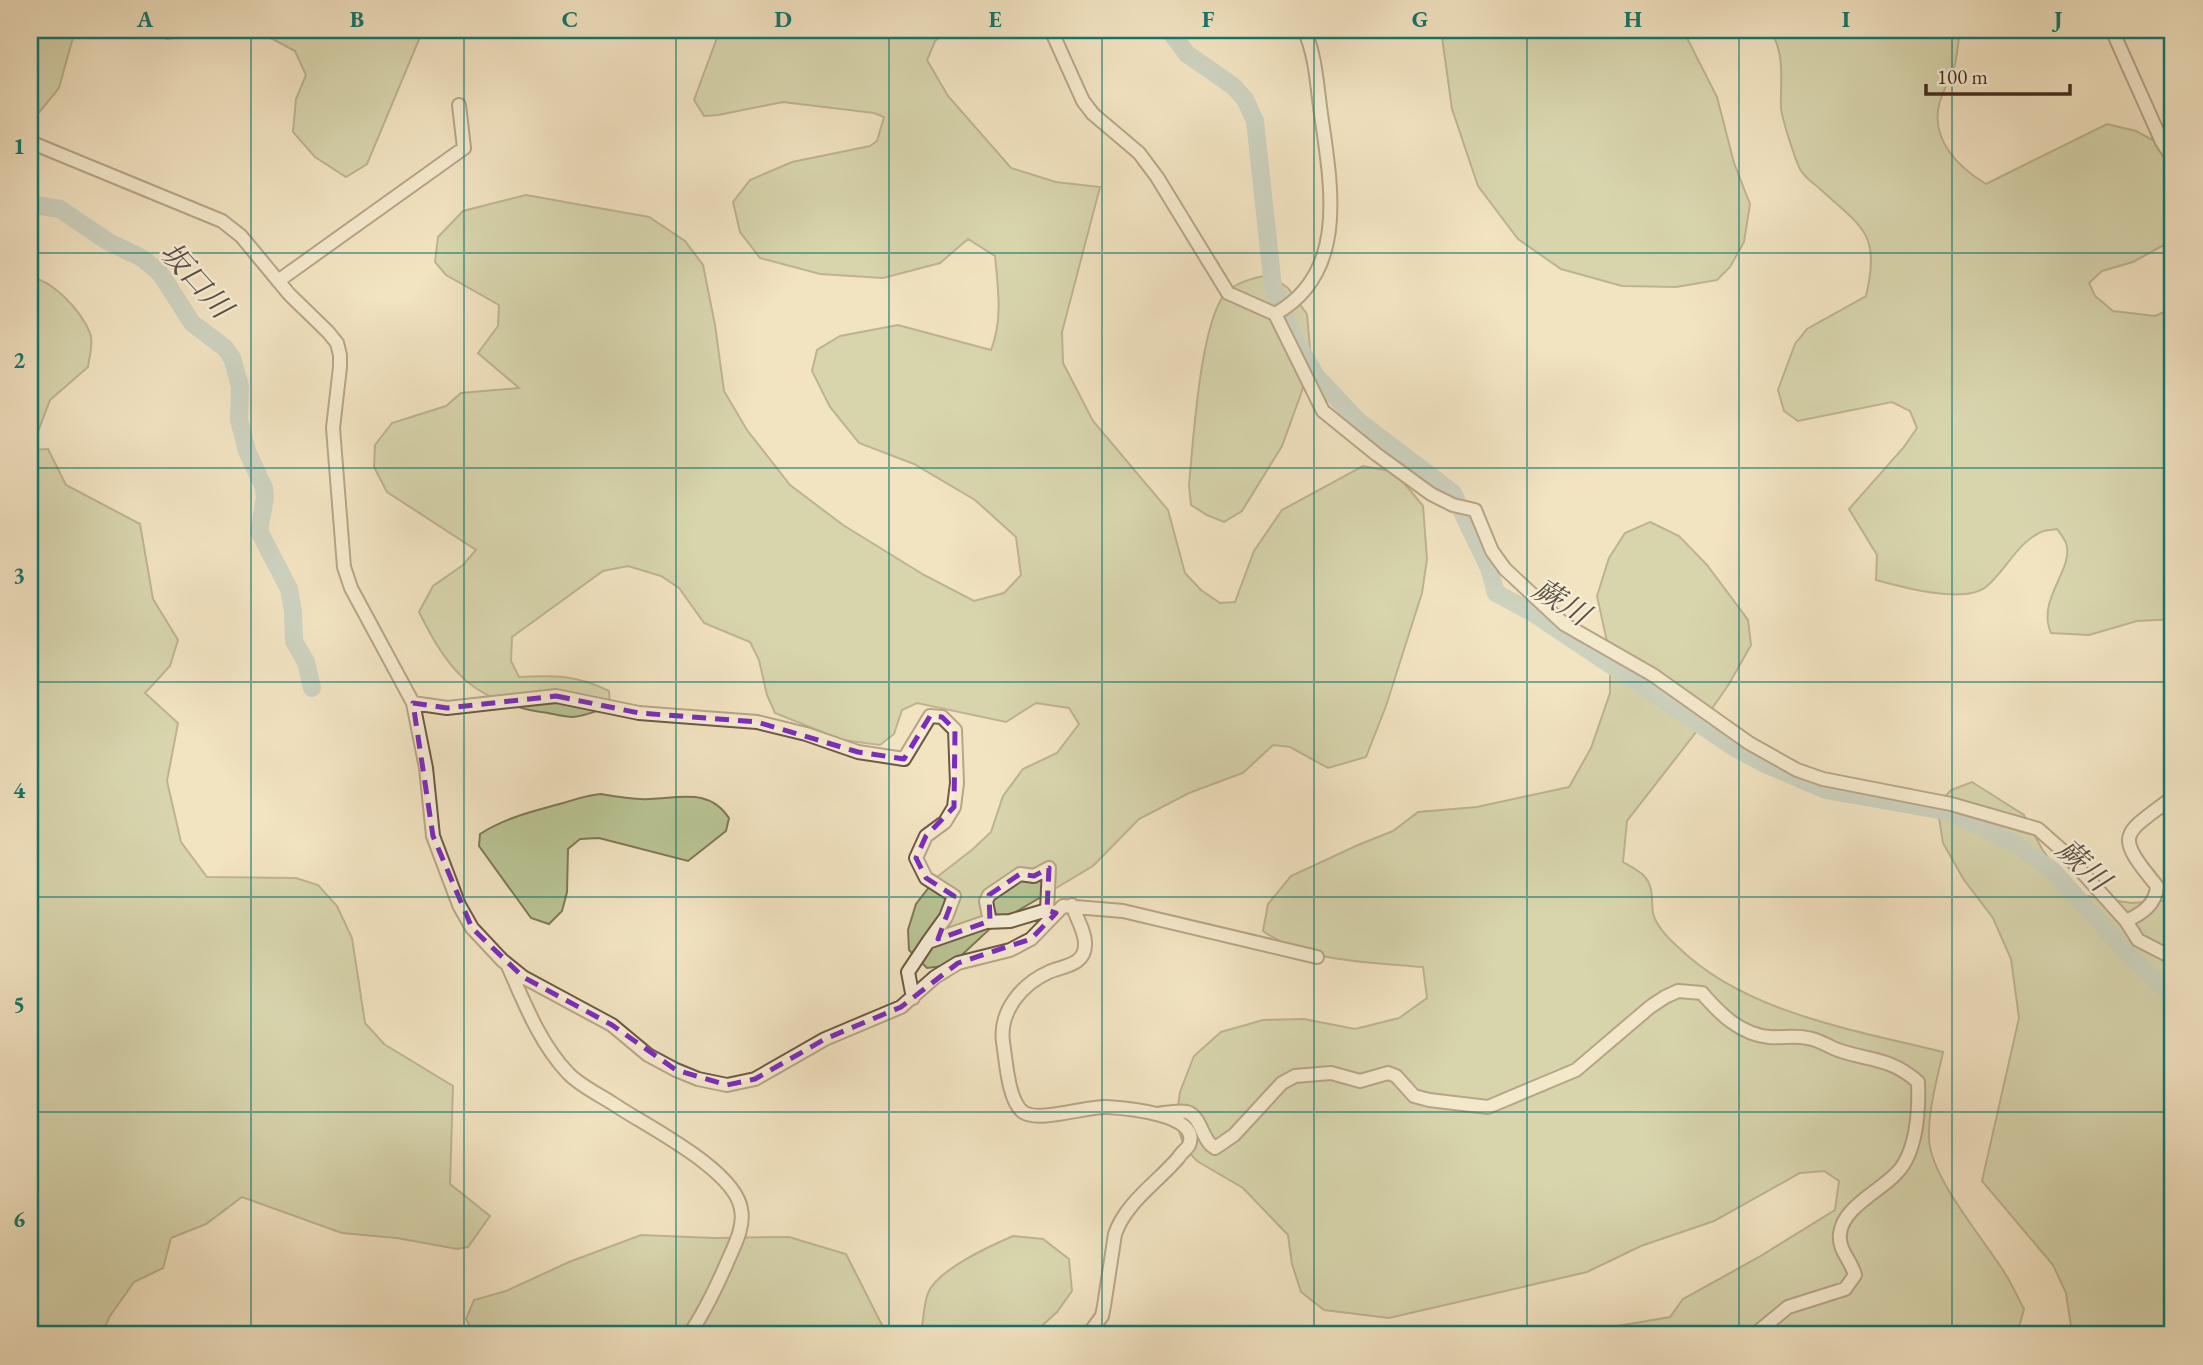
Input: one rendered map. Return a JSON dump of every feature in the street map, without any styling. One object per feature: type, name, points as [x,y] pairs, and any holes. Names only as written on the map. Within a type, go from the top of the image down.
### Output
[{"type":"street","points":[[1051,30],[1083,101],[1093,114],[1139,153],[1157,177],[1228,293],[1275,314],[1323,411],[1431,494],[1453,505],[1475,510],[1492,551],[1505,569],[1564,624],[1653,675],[1749,743],[1797,770],[1824,779],[1951,804],[2038,829],[2064,852],[2126,921],[2138,940],[2173,958]]},
{"type":"street","points":[[1275,314],[1293,304],[1305,292],[1321,265],[1331,223],[1327,158],[1319,99],[1311,48],[1304,30]]},
{"type":"street","points":[[2112,30],[2162,142],[2173,159]]},
{"type":"street","points":[[278,281],[464,148],[460,105]]},
{"type":"street","points":[[30,142],[222,221],[242,236],[278,281],[337,343],[340,367],[333,428],[344,567],[351,588],[413,703],[426,768],[433,836],[441,862],[472,928],[508,966],[523,977],[612,1025],[659,1062],[698,1079],[727,1085],[755,1079],[825,1039],[901,1007],[935,977],[958,963],[1010,950],[1031,939],[1051,911],[1049,868],[1034,877],[1020,874],[989,895],[986,901],[990,922]]},
{"type":"street","points":[[413,703],[458,707],[556,695],[639,713],[757,722],[806,734],[858,752],[904,759],[930,716],[942,717],[955,730],[957,783],[954,807],[945,822],[926,836],[916,858],[926,878],[954,895],[946,917],[908,972],[913,998]]},
{"type":"street","points":[[2126,921],[2151,904],[2157,891],[2157,886],[2137,863],[2131,849],[2130,832],[2135,825],[2173,797]]},
{"type":"street","points":[[928,942],[990,922],[1010,921],[1072,905],[1123,911],[1317,957]]},
{"type":"street","points":[[1072,905],[1086,944],[1079,960],[1048,972],[1016,996],[1004,1021],[1003,1036],[1014,1100],[1026,1115],[1038,1116],[1107,1107],[1157,1114],[1178,1121],[1190,1136],[1189,1145],[1166,1173],[1119,1221],[1102,1316],[1088,1335]]},
{"type":"street","points":[[508,966],[530,1014],[568,1074],[690,1152],[732,1187],[741,1209],[740,1231],[708,1305],[689,1335]]},
{"type":"street","points":[[1157,1114],[1190,1113],[1196,1119],[1207,1143],[1215,1148],[1234,1135],[1282,1083],[1295,1076],[1322,1073],[1360,1081],[1388,1073],[1396,1076],[1414,1096],[1488,1107],[1576,1070],[1650,1007],[1678,991],[1702,993],[1730,1023],[1751,1032],[1766,1037],[1807,1037],[1839,1050],[1876,1058],[1907,1072],[1917,1082],[1919,1100],[1905,1163],[1854,1210],[1844,1222],[1840,1233],[1840,1247],[1854,1275],[1852,1282],[1846,1289],[1788,1307],[1754,1335]]},
{"type":"highlighted area","points":[[556,696],[639,713],[757,722],[858,752],[904,759],[930,716],[942,717],[955,730],[954,807],[926,836],[916,858],[926,878],[954,896],[938,939],[990,921],[989,895],[1020,874],[1034,876],[1049,868],[1047,910],[1056,913],[1031,939],[958,963],[901,1007],[825,1039],[755,1079],[727,1085],[676,1070],[612,1025],[523,977],[472,928],[433,836],[413,703],[447,708]]},
{"type":"green space","points":[[30,30],[75,30],[59,88],[30,121]]},
{"type":"green space","points":[[148,30],[423,30],[367,164],[346,177],[315,157],[293,132],[296,99],[306,75],[295,51],[267,36],[204,34],[167,39],[150,34]]},
{"type":"green space","points":[[720,30],[948,30],[935,41],[927,60],[948,96],[1011,168],[1056,182],[1100,187],[1062,332],[1063,363],[1093,421],[1168,510],[1185,573],[1201,590],[1220,603],[1235,602],[1254,551],[1282,510],[1363,466],[1395,472],[1423,506],[1427,559],[1422,593],[1386,706],[1366,757],[1328,768],[1290,747],[1273,745],[1243,773],[1189,793],[1139,819],[1093,866],[994,925],[951,965],[927,968],[909,950],[908,930],[916,904],[937,877],[991,832],[1003,796],[1023,769],[1057,753],[1079,724],[1069,708],[1036,703],[1006,722],[917,703],[902,710],[894,734],[880,745],[842,740],[775,713],[767,695],[759,660],[750,642],[704,623],[679,588],[661,576],[628,566],[603,571],[512,637],[511,661],[519,677],[555,676],[586,682],[609,691],[610,707],[573,717],[517,707],[480,691],[453,667],[419,612],[433,586],[463,565],[476,550],[387,492],[374,467],[375,445],[392,423],[446,406],[461,393],[519,388],[478,353],[498,326],[499,305],[446,275],[435,262],[438,237],[463,211],[526,195],[649,217],[685,241],[703,265],[724,391],[747,430],[790,485],[843,525],[924,575],[974,601],[1004,593],[1021,575],[1016,537],[975,500],[914,464],[859,443],[830,407],[812,371],[817,350],[840,336],[898,325],[991,350],[998,315],[995,256],[968,239],[940,263],[883,278],[820,274],[760,258],[740,232],[733,202],[750,180],[792,162],[870,146],[877,141],[884,117],[874,113],[783,102],[704,116],[694,100]]},
{"type":"green space","points":[[1441,30],[1683,30],[1717,97],[1734,163],[1750,204],[1744,242],[1730,267],[1717,280],[1676,287],[1622,286],[1561,269],[1518,239],[1478,186],[1452,109]]},
{"type":"green space","points":[[1770,30],[1948,30],[1959,37],[1955,64],[1939,105],[1939,130],[1957,161],[1986,184],[2107,124],[2136,131],[2173,151],[2173,240],[2133,262],[2102,271],[2089,283],[2095,296],[2113,311],[2155,316],[2173,308],[2173,619],[2137,621],[2089,635],[2051,633],[2048,608],[2067,553],[2066,543],[2057,529],[2043,531],[2025,543],[1994,580],[1977,591],[1964,594],[1933,593],[1876,580],[1877,555],[1849,509],[1904,447],[1917,428],[1910,411],[1892,402],[1798,421],[1784,411],[1778,390],[1795,344],[1807,329],[1866,296],[1871,258],[1869,244],[1857,223],[1800,169],[1782,113],[1780,58]]},
{"type":"green space","points":[[1269,275],[1288,288],[1307,314],[1310,349],[1302,391],[1282,446],[1242,511],[1224,522],[1191,505],[1189,485],[1204,356],[1216,309],[1225,294],[1239,284]]},
{"type":"green space","points":[[30,277],[48,284],[66,298],[86,324],[92,341],[88,367],[50,400],[31,450],[48,449],[66,485],[140,524],[153,599],[178,640],[170,666],[145,693],[178,723],[167,781],[181,842],[207,877],[296,878],[318,885],[337,906],[352,938],[365,1023],[384,1044],[453,1086],[450,1184],[490,1216],[468,1247],[457,1249],[397,1238],[342,1233],[242,1197],[206,1224],[171,1238],[163,1268],[134,1282],[110,1316],[101,1335],[30,1335]]},
{"type":"green space","points":[[1650,522],[1679,536],[1707,565],[1748,620],[1751,645],[1729,684],[1693,736],[1627,821],[1623,862],[1648,881],[1653,913],[1667,936],[1705,970],[1735,988],[1768,1003],[1838,1027],[1943,1052],[1930,1117],[1929,1139],[1932,1155],[1960,1209],[2006,1275],[2024,1309],[2017,1335],[1565,1335],[1670,1317],[1683,1299],[1759,1257],[1835,1210],[1839,1181],[1824,1171],[1800,1173],[1714,1221],[1641,1246],[1587,1272],[1389,1318],[1324,1310],[1301,1292],[1292,1264],[1288,1235],[1243,1188],[1197,1161],[1184,1147],[1176,1121],[1180,1092],[1194,1056],[1221,1032],[1263,1020],[1304,1019],[1355,1029],[1399,1018],[1427,998],[1423,967],[1340,959],[1281,942],[1263,931],[1268,904],[1291,876],[1393,831],[1418,812],[1477,807],[1569,787],[1591,748],[1610,693],[1610,655],[1597,596],[1609,558],[1625,533]]},
{"type":"green space","points":[[1972,782],[2024,815],[2042,849],[2065,881],[2087,896],[2131,903],[2173,900],[2173,1335],[2076,1335],[2071,1326],[2066,1293],[2053,1265],[1982,1181],[2019,1018],[2011,959],[1993,918],[1964,880],[1943,843],[1937,805],[1951,790]]},
{"type":"green space","points":[[601,794],[637,799],[703,799],[713,802],[729,818],[726,831],[688,861],[599,838],[580,839],[568,849],[567,892],[562,911],[549,924],[531,918],[479,846],[480,834],[521,815]]},
{"type":"green space","points":[[641,1235],[789,1237],[846,1254],[887,1335],[475,1335],[466,1319],[474,1300],[506,1291],[569,1262]]},
{"type":"green space","points":[[1013,1236],[1043,1239],[1069,1259],[1072,1291],[1057,1312],[1032,1335],[920,1335],[926,1298],[942,1275],[966,1259]]},
{"type":"waterway","name":"蕨川","points":[[1169,30],[1187,54],[1233,86],[1245,99],[1255,121],[1273,287],[1294,338],[1316,376],[1358,421],[1453,493],[1489,568],[1496,593],[1533,613],[1735,748],[1765,764],[1826,790],[1950,812],[2017,845],[2053,871],[2134,960],[2173,996]]},
{"type":"waterway","name":"坂口川","points":[[30,204],[60,209],[107,241],[142,258],[160,273],[192,323],[225,348],[232,358],[240,386],[239,420],[247,451],[264,488],[265,498],[259,531],[289,589],[294,641],[306,662],[312,688]]}]
